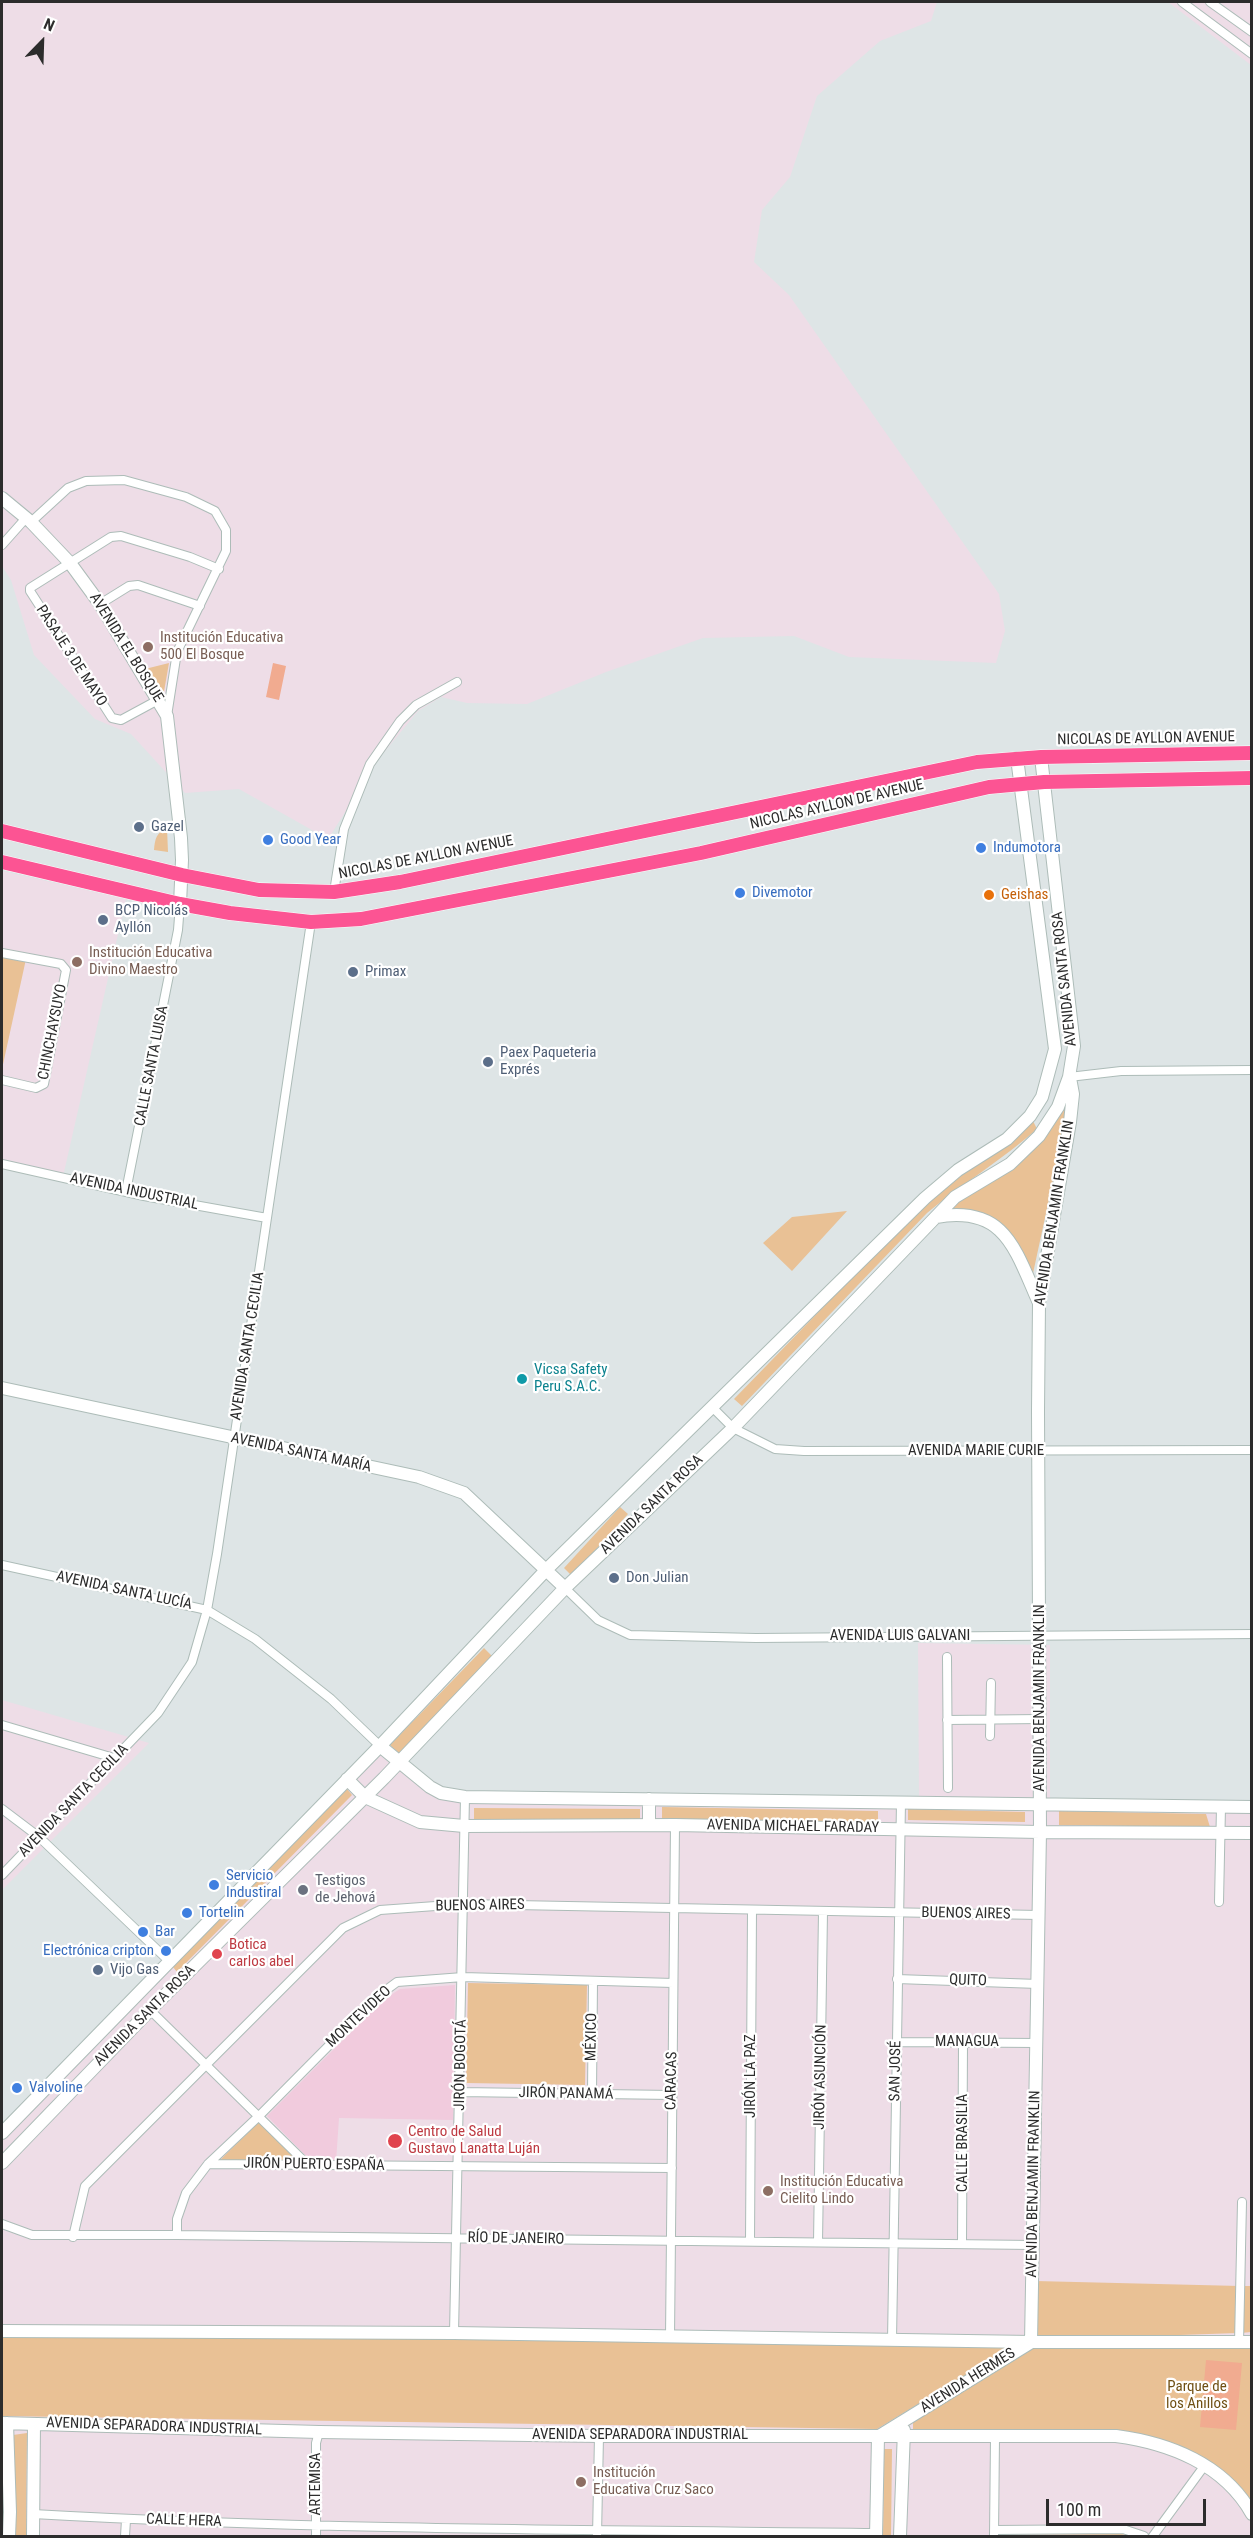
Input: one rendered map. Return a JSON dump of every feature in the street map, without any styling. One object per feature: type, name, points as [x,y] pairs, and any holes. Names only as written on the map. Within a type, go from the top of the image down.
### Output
[{"type":"main road","name":"AVENIDA EL BOSQUE","points":[[2,498],[28,520],[70,563],[100,604],[167,716],[181,838],[180,904]]},
{"type":"main road","name":"NICOLAS DE AYLLON AVENUE","points":[[1041,757],[1251,753]]},
{"type":"main road","name":"NICOLAS AYLLON DE AVENUE","points":[[334,892],[355,891],[977,762],[1041,757]]},
{"type":"main road","name":"AVENIDA SANTA ROSA","points":[[2,2163],[150,2010],[400,1762],[565,1588],[733,1428],[955,1197],[1010,1164],[1039,1137],[1058,1107],[1069,1077],[1074,1047],[1041,757]]},
{"type":"main road","name":"AVENIDA SANTA ROSA","points":[[2,2133],[380,1746],[547,1569],[925,1198],[958,1170],[990,1152],[1022,1124],[1042,1097],[1055,1049],[1017,758]]},
{"type":"main road","points":[[2,862],[180,904],[230,913],[311,922],[361,919],[701,853],[989,787],[1044,782],[1251,778]]},
{"type":"main road","name":"NICOLAS DE AYLLON AVENUE","points":[[2,831],[182,875],[259,890],[334,892]]},
{"type":"main road","points":[[1050,1071],[1069,1077]]},
{"type":"main road","name":"AVENIDA BENJAMIN FRANKLIN","points":[[1031,2342],[1041,1805],[1039,1303],[1070,1122],[1073,1094],[1069,1077]]},
{"type":"main road","points":[[936,1217],[957,1214],[983,1218],[1000,1228],[1020,1259],[1039,1303]]},
{"type":"main road","name":"AVENIDA SANTA MARÍA","points":[[2,1388],[419,1477],[449,1487],[464,1494],[565,1588]]},
{"type":"main road","name":"AVENIDA MICHAEL FARADAY","points":[[380,1746],[430,1788],[441,1793],[465,1797],[1251,1807]]},
{"type":"main road","name":"AVENIDA MICHAEL FARADAY","points":[[347,1779],[365,1797],[420,1822],[464,1826],[675,1825],[1040,1832],[1251,1833]]},
{"type":"main road","points":[[649,1799],[649,1825]]},
{"type":"main road","points":[[2,2331],[454,2333],[1031,2342],[1245,2342]]},
{"type":"main road","name":"AVENIDA HERMES","points":[[878,2437],[1031,2342]]},
{"type":"main road","name":"AVENIDA HERMES","points":[[900,2536],[905,2420]]},
{"type":"main road","points":[[4,2423],[10,2512],[9,2536]]},
{"type":"main road","name":"AVENIDA SEPARADORA INDUSTRIAL","points":[[4,2423],[319,2432],[599,2436],[1116,2436],[1160,2445],[1205,2464],[1230,2487],[1251,2514]]},
{"type":"main road","points":[[33,2536],[34,2424]]},
{"type":"main road","points":[[876,2535],[878,2437]]},
{"type":"street","points":[[1182,2],[1251,54]]},
{"type":"street","points":[[1210,2],[1251,32]]},
{"type":"street","points":[[2,545],[28,520],[68,488],[86,481],[123,480],[186,497],[216,511],[226,530],[226,551],[177,652],[167,716]]},
{"type":"street","points":[[70,563],[111,537],[121,536],[190,557],[219,569]]},
{"type":"street","name":"PASAJE 3 DE MAYO","points":[[70,563],[34,585],[30,591],[112,718],[121,720],[158,700]]},
{"type":"street","points":[[100,604],[129,586],[138,585],[200,606]]},
{"type":"street","points":[[334,892],[344,829],[370,764],[400,721],[416,705],[457,682]]},
{"type":"street","name":"CALLE SANTA LUISA","points":[[126,1191],[178,930],[180,904]]},
{"type":"street","name":"AVENIDA SANTA CECILIA","points":[[2,1875],[158,1713],[192,1662],[207,1610],[311,922]]},
{"type":"street","name":"CHINCHAYSUYO","points":[[2,953],[61,964],[66,970],[44,1084],[36,1088],[2,1080]]},
{"type":"street","points":[[1069,1077],[1120,1071],[1251,1070]]},
{"type":"street","name":"AVENIDA INDUSTRIAL","points":[[2,1164],[267,1218]]},
{"type":"street","name":"AVENIDA MARIE CURIE","points":[[712,1408],[733,1428],[775,1449],[804,1451],[1251,1450]]},
{"type":"street","name":"AVENIDA SANTA LUCÍA","points":[[2,1565],[207,1610],[255,1639],[331,1699],[380,1746]]},
{"type":"street","name":"AVENIDA LUIS GALVANI","points":[[565,1588],[598,1620],[630,1635],[756,1638],[1251,1634]]},
{"type":"street","points":[[947,1657],[948,1788]]},
{"type":"street","points":[[990,1736],[991,1683]]},
{"type":"street","points":[[947,1720],[1041,1719]]},
{"type":"street","points":[[2,1725],[114,1758]]},
{"type":"street","name":"JIRÓN BOGOTÁ","points":[[454,2333],[465,1797]]},
{"type":"street","name":"SAN JOSÉ","points":[[892,2340],[901,1802]]},
{"type":"street","points":[[1219,1902],[1221,1807]]},
{"type":"street","points":[[2,1809],[39,1837],[169,1961]]},
{"type":"street","name":"CARACAS","points":[[670,2337],[675,1825]]},
{"type":"street","name":"BUENOS AIRES","points":[[73,2236],[85,2186],[343,1928],[380,1910],[463,1904],[1039,1916]]},
{"type":"street","name":"JIRÓN LA PAZ","points":[[750,2241],[752,1910]]},
{"type":"street","name":"JIRÓN ASUNCIÓN","points":[[818,2242],[822,1912]]},
{"type":"street","name":"MONTEVIDEO","points":[[177,2235],[177,2219],[186,2193],[208,2164],[378,1996],[397,1982],[463,1977],[673,1983]]},
{"type":"street","name":"QUITO","points":[[897,1979],[1038,1984]]},
{"type":"street","name":"MÉXICO","points":[[592,2094],[593,1981]]},
{"type":"street","points":[[150,2010],[308,2165]]},
{"type":"street","name":"MANAGUA","points":[[897,2042],[1037,2043]]},
{"type":"street","name":"CALLE BRASILIA","points":[[962,2244],[963,2042]]},
{"type":"street","name":"JIRÓN PANAMÁ","points":[[460,2092],[672,2095]]},
{"type":"street","name":"JIRÓN PUERTO ESPAÑA","points":[[208,2164],[672,2168]]},
{"type":"street","points":[[1242,2202],[1245,2342]]},
{"type":"street","name":"RÍO DE JANEIRO","points":[[2,2224],[32,2235],[73,2236],[177,2235],[1033,2245]]},
{"type":"street","name":"ARTEMISA","points":[[316,2536],[316,2444],[319,2432]]},
{"type":"street","points":[[597,2533],[599,2436]]},
{"type":"street","points":[[995,2437],[994,2533],[1123,2529],[1144,2536]]},
{"type":"street","points":[[1153,2536],[1205,2464]]},
{"type":"street","name":"CALLE HERA","points":[[33,2514],[126,2520],[597,2533],[876,2535]]},
{"type":"street","points":[[124,2536],[126,2520]]},
{"type":"shaded area","points":[[937,2],[1168,2],[1251,65],[1251,1803],[1050,1801],[1050,1645],[918,1643],[919,1799],[494,1794],[446,1788],[372,1746],[2,2127],[2,1890],[149,1743],[2,1700],[2,1169],[62,1181],[126,899],[2,871],[2,566],[11,580],[34,655],[95,719],[131,734],[185,793],[239,789],[328,839],[381,756],[418,711],[441,697],[467,703],[527,704],[606,672],[703,638],[794,636],[849,657],[996,663],[1005,631],[999,594],[789,295],[754,262],[762,210],[790,177],[817,96],[880,41],[931,21]]},
{"type":"shaded area","points":[[273,663],[286,666],[279,700],[266,697]]},
{"type":"shaded area","points":[[455,1985],[453,2120],[339,2118],[336,2162],[312,2162],[267,2116],[383,2000],[400,1989]]},
{"type":"shaded area","points":[[1206,2360],[1242,2363],[1236,2430],[1200,2427]]},
{"type":"green space","points":[[169,663],[162,703],[145,669]]},
{"type":"green space","points":[[167,828],[168,852],[154,850],[157,837]]},
{"type":"green space","points":[[2,954],[26,959],[2,1069]]},
{"type":"green space","points":[[1066,1098],[1065,1125],[1032,1278],[1004,1227],[940,1215],[956,1198],[1013,1166]]},
{"type":"green space","points":[[1033,1121],[1037,1129],[927,1213],[742,1406],[734,1399],[937,1190],[1006,1147]]},
{"type":"green space","points":[[847,1211],[792,1271],[763,1243],[792,1217]]},
{"type":"green space","points":[[620,1507],[628,1514],[572,1576],[564,1568]]},
{"type":"green space","points":[[484,1648],[493,1657],[400,1754],[390,1745]]},
{"type":"green space","points":[[347,1789],[352,1795],[177,1972],[173,1967]]},
{"type":"green space","points":[[662,1807],[878,1811],[878,1823],[662,1820]]},
{"type":"green space","points":[[474,1808],[640,1809],[640,1820],[474,1819]]},
{"type":"green space","points":[[908,1809],[1025,1812],[1025,1822],[908,1820]]},
{"type":"green space","points":[[1059,1811],[1206,1814],[1210,1827],[1059,1825]]},
{"type":"green space","points":[[468,1983],[587,1985],[585,2085],[466,2083]]},
{"type":"green space","points":[[259,2122],[300,2163],[217,2163]]},
{"type":"green space","points":[[1035,2281],[1240,2286],[1238,2333],[1034,2340]]},
{"type":"green space","points":[[1243,2286],[1251,2286],[1251,2332],[1241,2333]]},
{"type":"green space","points":[[2,2333],[1014,2346],[877,2429],[2,2416]]},
{"type":"green space","name":"Parque de los Anillos","points":[[1251,2339],[1251,2505],[1169,2443],[913,2433],[913,2420],[1033,2347]]},
{"type":"green space","points":[[27,2433],[26,2536],[13,2536],[13,2435]]},
{"type":"green space","points":[[884,2449],[892,2449],[891,2536],[883,2536]]},
{"type":"green space","points":[[1122,2534],[1129,2536],[998,2536],[998,2535]]},
{"type":"place","name":"Institución Educativa 500 El Bosque","points":[[148,647]]},
{"type":"place","name":"Gazel","points":[[139,827]]},
{"type":"place","name":"Good Year","points":[[268,840]]},
{"type":"place","name":"Indumotora","points":[[981,848]]},
{"type":"place","name":"Divemotor","points":[[740,893]]},
{"type":"place","name":"Geishas","points":[[989,895]]},
{"type":"place","name":"BCP Nicolás Ayllón","points":[[103,920]]},
{"type":"place","name":"Institución Educativa Divino Maestro","points":[[77,962]]},
{"type":"place","name":"Primax","points":[[353,972]]},
{"type":"place","name":"Paex Paqueteria Exprés","points":[[488,1062]]},
{"type":"place","name":"Vicsa Safety Peru S.A.C.","points":[[522,1379]]},
{"type":"place","name":"Don Julian","points":[[614,1578]]},
{"type":"place","name":"Servicio Industiral","points":[[214,1885]]},
{"type":"place","name":"Testigos de Jehová","points":[[303,1890]]},
{"type":"place","name":"Tortelin","points":[[187,1913]]},
{"type":"place","name":"Bar","points":[[143,1932]]},
{"type":"place","name":"Electrónica cripton","points":[[166,1951]]},
{"type":"place","name":"Botica carlos abel","points":[[217,1954]]},
{"type":"place","name":"Vijo Gas","points":[[98,1970]]},
{"type":"place","name":"Valvoline","points":[[17,2088]]},
{"type":"place","name":"Centro de Salud Gustavo Lanatta Luján","points":[[395,2141]]},
{"type":"place","name":"Institución Educativa Cielito Lindo","points":[[768,2191]]},
{"type":"place","name":"Institución Educativa Cruz Saco","points":[[581,2482]]}]
